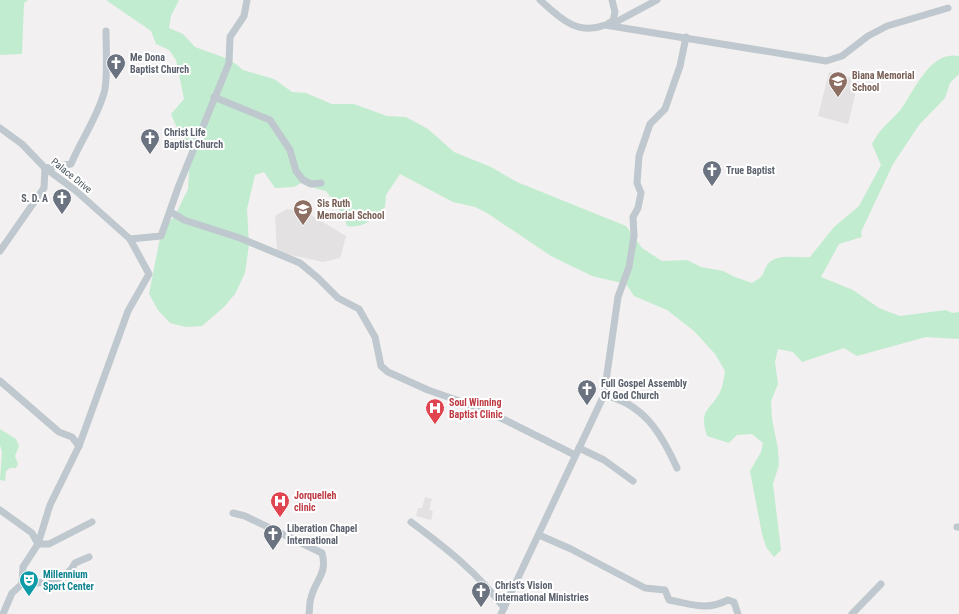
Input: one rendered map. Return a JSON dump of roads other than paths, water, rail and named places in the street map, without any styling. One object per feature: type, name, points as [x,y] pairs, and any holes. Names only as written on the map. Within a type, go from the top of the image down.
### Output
[{"type":"street","points":[[130,239],[161,236],[171,212],[179,185],[229,63],[230,37],[244,16],[247,0]]},
{"type":"street","points":[[540,0],[564,21],[582,29],[595,29],[613,21],[616,22],[657,0]]},
{"type":"street","points":[[612,0],[615,12],[613,21]]},
{"type":"street","points":[[605,25],[826,61],[842,56],[868,36],[887,26],[948,8]]},
{"type":"street","points":[[0,251],[44,188],[46,168],[71,164],[80,142],[94,118],[105,92],[106,31]]},
{"type":"street","points":[[503,611],[604,394],[618,297],[629,267],[634,236],[633,217],[638,208],[641,193],[637,183],[639,156],[650,124],[665,108],[680,66],[686,37]]},
{"type":"street","points":[[214,97],[270,120],[290,150],[296,171],[304,180],[311,184],[321,183]]},
{"type":"street","name":"Palace Drive","points":[[0,128],[22,144],[46,168],[97,209],[130,239],[149,274],[128,311],[79,446]]},
{"type":"street","points":[[171,212],[184,220],[240,238],[300,263],[338,298],[359,309],[375,337],[381,366],[388,372],[428,390],[485,410],[577,452],[604,460],[633,481]]},
{"type":"street","points":[[0,381],[59,432],[72,437],[79,446],[50,505],[38,544],[23,567],[22,584]]},
{"type":"street","points":[[604,394],[618,398],[636,407],[656,429],[669,450],[677,468]]},
{"type":"street","points":[[0,510],[32,533],[38,544]]},
{"type":"street","points":[[233,513],[245,516],[322,553],[325,563],[323,573],[311,598],[309,614]]},
{"type":"street","points":[[38,544],[49,544],[92,522]]},
{"type":"street","points":[[410,522],[448,548],[489,588],[503,611]]},
{"type":"street","points":[[539,535],[571,549],[645,588],[665,590],[669,600],[694,605],[716,606],[728,600],[734,602],[738,614]]},
{"type":"street","points":[[3,614],[12,593],[22,584],[50,583],[72,570],[75,563],[89,557]]},
{"type":"street","points":[[852,614],[881,584]]},
{"type":"place","name":"Me Dona Baptist Church","points":[[116,80]]},
{"type":"place","name":"Biana Memorial School","points":[[838,98]]},
{"type":"place","name":"Christ Life Baptist Church","points":[[150,155]]},
{"type":"place","name":"True Baptist","points":[[712,187]]},
{"type":"place","name":"S. D. A","points":[[62,215]]},
{"type":"place","name":"Sis Ruth Memorial School","points":[[303,226]]},
{"type":"place","name":"Full Gospel Assembly Of God Church","points":[[587,406]]},
{"type":"place","name":"Soul Winning Baptist Clinic","points":[[435,425]]},
{"type":"place","name":"Jorquelleh clinic","points":[[280,518]]},
{"type":"place","name":"Liberation Chapel International","points":[[273,551]]},
{"type":"place","name":"Millennium Sport Center","points":[[29,597]]},
{"type":"place","name":"Christ's Vision International Ministries","points":[[481,608]]}]
